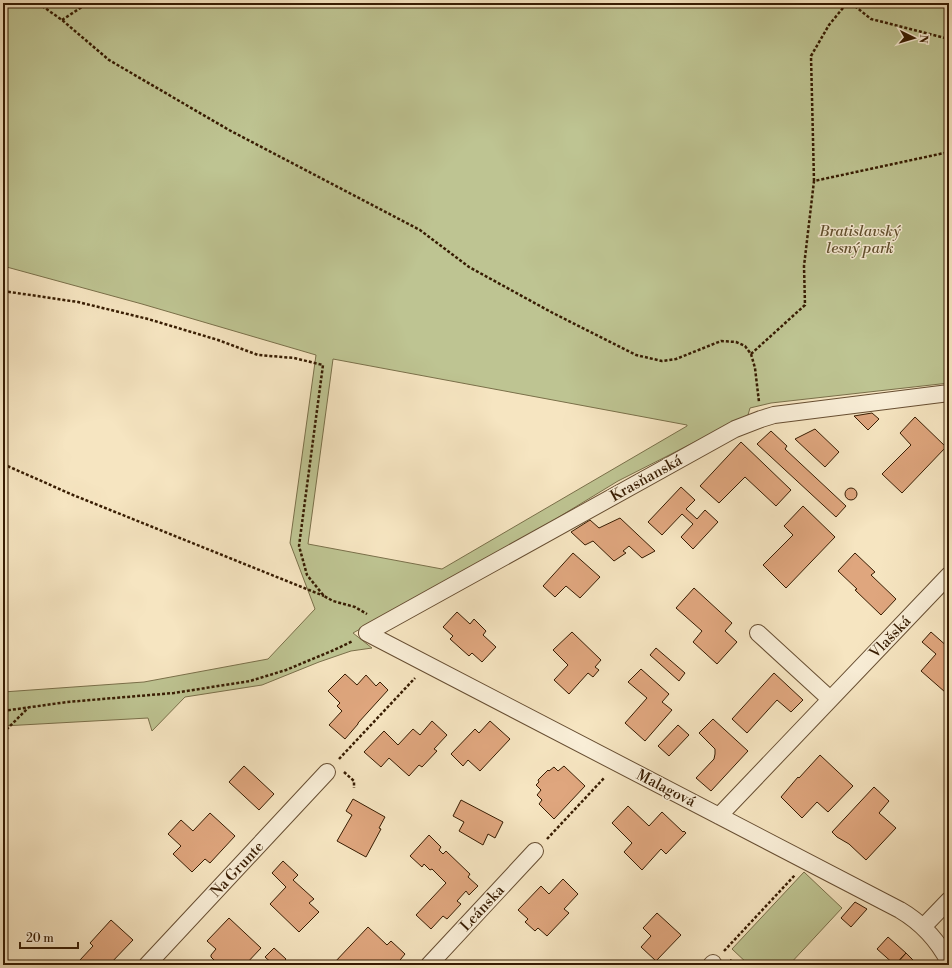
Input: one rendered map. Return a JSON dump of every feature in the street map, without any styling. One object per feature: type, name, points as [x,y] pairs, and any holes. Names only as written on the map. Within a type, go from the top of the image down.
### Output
[{"type":"street","name":"Krasňanská","points":[[374,630],[724,434],[761,419],[789,413],[949,393]]},
{"type":"street","name":"Vlašská","points":[[719,816],[949,575]]},
{"type":"street","name":"Malagová","points":[[374,630],[428,665],[906,914],[924,926],[949,962]]},
{"type":"street","points":[[758,633],[830,699]]},
{"type":"street","name":"Na Grunte","points":[[147,965],[334,768]]},
{"type":"street","name":"Leánska","points":[[429,965],[535,851]]},
{"type":"street","points":[[924,926],[949,900]]},
{"type":"path","points":[[38,3],[62,20],[108,60],[222,126],[420,230],[469,266],[551,312],[636,355],[662,360],[676,359],[721,341],[736,342],[745,346],[751,354],[755,368],[761,419]]},
{"type":"path","points":[[62,20],[88,3]]},
{"type":"path","points":[[751,354],[804,305],[804,266],[814,181],[811,56],[829,25],[847,3]]},
{"type":"path","points":[[851,3],[871,19],[949,38]]},
{"type":"path","points":[[814,181],[949,152]]},
{"type":"path","points":[[3,292],[78,302],[148,319],[218,340],[258,356],[294,358],[323,365],[299,546],[307,575],[324,596]]},
{"type":"path","points":[[3,464],[73,495],[324,596],[333,601],[348,604],[364,612],[374,630],[334,650],[286,670],[250,680],[174,693],[67,702],[3,712]]},
{"type":"path","points":[[354,788],[354,781],[334,768],[428,665]]},
{"type":"path","points":[[3,733],[28,708]]},
{"type":"path","points":[[535,851],[617,763]]},
{"type":"path","points":[[736,965],[723,952],[807,862]]},
{"type":"green space","name":"Bratislavský lesný park","points":[[3,3],[949,3],[949,383],[771,403],[750,408],[748,415],[618,481],[554,520],[353,633],[372,648],[351,651],[262,685],[185,697],[152,731],[148,718],[3,726],[3,692],[144,682],[268,659],[315,609],[290,543],[316,355],[142,304],[3,266]],"holes":[[[333,359],[687,425],[442,569],[308,544]]]},
{"type":"green space","points":[[804,872],[842,908],[789,965],[749,965],[732,949]]},
{"type":"building","points":[[872,413],[879,419],[868,430],[854,416]]},
{"type":"building","points":[[915,417],[946,447],[902,493],[882,474],[911,445],[900,433]]},
{"type":"building","points":[[815,429],[839,452],[825,467],[795,439]]},
{"type":"building","points":[[771,431],[787,446],[785,449],[846,506],[836,517],[757,444]]},
{"type":"building","points":[[741,442],[791,490],[776,506],[745,477],[719,503],[700,486]]},
{"type":"building","points":[[681,487],[695,500],[686,509],[697,519],[705,510],[718,522],[693,549],[681,537],[693,524],[682,514],[662,535],[648,522]]},
{"type":"building","points":[[851,488],[855,490],[857,494],[855,498],[851,500],[847,498],[845,494],[847,490]]},
{"type":"building","points":[[803,506],[835,537],[786,588],[763,565],[793,535],[784,526]]},
{"type":"building","points":[[620,518],[655,551],[642,558],[629,546],[623,551],[626,553],[614,561],[593,541],[585,545],[571,532],[590,520],[599,528]]},
{"type":"building","points":[[573,553],[600,577],[580,598],[566,586],[555,597],[543,586]]},
{"type":"building","points":[[855,553],[875,572],[871,575],[896,599],[881,615],[838,571]]},
{"type":"building","points":[[694,588],[732,623],[725,631],[737,642],[717,664],[693,642],[702,631],[676,608]]},
{"type":"building","points":[[457,612],[470,624],[474,619],[486,631],[483,635],[496,647],[482,662],[472,653],[469,656],[450,639],[453,636],[443,627]]},
{"type":"building","points":[[572,632],[601,660],[595,667],[599,670],[593,677],[588,673],[569,694],[554,680],[568,665],[553,650]]},
{"type":"building","points":[[931,632],[949,648],[949,692],[946,690],[945,692],[921,671],[936,654],[922,642]]},
{"type":"building","points":[[656,648],[685,673],[679,681],[650,655]]},
{"type":"building","points":[[641,669],[669,694],[662,702],[672,710],[645,741],[625,723],[647,698],[628,682]]},
{"type":"building","points":[[774,673],[803,700],[791,712],[777,700],[747,733],[732,719]]},
{"type":"building","points":[[345,674],[357,685],[366,675],[376,686],[380,682],[388,690],[345,739],[329,725],[342,711],[337,706],[340,703],[328,691]]},
{"type":"building","points":[[713,719],[748,751],[711,791],[696,778],[714,759],[715,749],[699,733]]},
{"type":"building","points":[[432,721],[447,735],[434,749],[437,751],[422,767],[419,765],[409,776],[389,758],[381,767],[364,752],[384,731],[398,745],[413,729],[420,735]]},
{"type":"building","points":[[490,721],[510,739],[480,771],[468,760],[463,766],[451,754],[475,729],[479,733]]},
{"type":"building","points":[[678,725],[689,735],[669,756],[658,746]]},
{"type":"building","points":[[820,755],[853,786],[828,812],[817,802],[802,818],[781,797]]},
{"type":"building","points":[[244,766],[274,794],[259,810],[229,782]]},
{"type":"building","points":[[564,766],[585,786],[554,819],[539,804],[542,800],[537,795],[541,790],[536,785],[539,782],[538,780],[548,770],[549,771],[554,767],[558,771]]},
{"type":"building","points":[[874,787],[889,801],[879,813],[896,828],[866,860],[849,844],[837,837],[832,832]]},
{"type":"building","points":[[353,799],[385,817],[379,828],[381,829],[366,857],[337,841],[352,815],[346,811]]},
{"type":"building","points":[[461,800],[503,822],[495,838],[488,834],[483,845],[459,831],[464,822],[453,816]]},
{"type":"building","points":[[628,806],[649,826],[662,812],[683,832],[684,831],[686,833],[666,854],[661,849],[642,870],[624,852],[632,843],[612,823]]},
{"type":"building","points":[[210,813],[235,836],[210,863],[205,859],[192,872],[173,854],[181,846],[168,834],[181,820],[193,831]]},
{"type":"building","points":[[429,835],[441,847],[439,850],[443,854],[446,851],[470,874],[468,877],[478,886],[469,895],[466,891],[457,901],[461,904],[447,919],[443,916],[431,929],[416,915],[446,883],[432,869],[430,870],[424,864],[422,867],[410,856]]},
{"type":"building","points":[[283,861],[298,875],[293,880],[314,899],[309,903],[319,912],[299,932],[270,904],[286,887],[272,873]]},
{"type":"building","points":[[563,879],[578,894],[564,909],[569,913],[547,936],[538,928],[535,931],[525,922],[528,919],[518,910],[541,886],[549,894]]},
{"type":"building","points":[[855,902],[867,909],[851,927],[841,918]]},
{"type":"building","points":[[657,913],[681,935],[656,961],[641,947],[651,936],[643,928]]},
{"type":"building","points":[[229,918],[261,948],[245,965],[233,965],[231,963],[229,965],[219,965],[211,957],[216,949],[207,941]]},
{"type":"building","points":[[111,920],[133,940],[109,965],[85,965],[80,960],[93,946],[90,943]]},
{"type":"building","points":[[368,927],[387,945],[391,941],[405,954],[396,965],[382,965],[381,963],[379,965],[335,965],[334,963]]},
{"type":"building","points":[[888,937],[906,953],[895,965],[877,949]]},
{"type":"building","points":[[274,948],[286,959],[281,965],[274,965],[265,957]]},
{"type":"building","points":[[906,953],[918,965],[895,965]]}]
